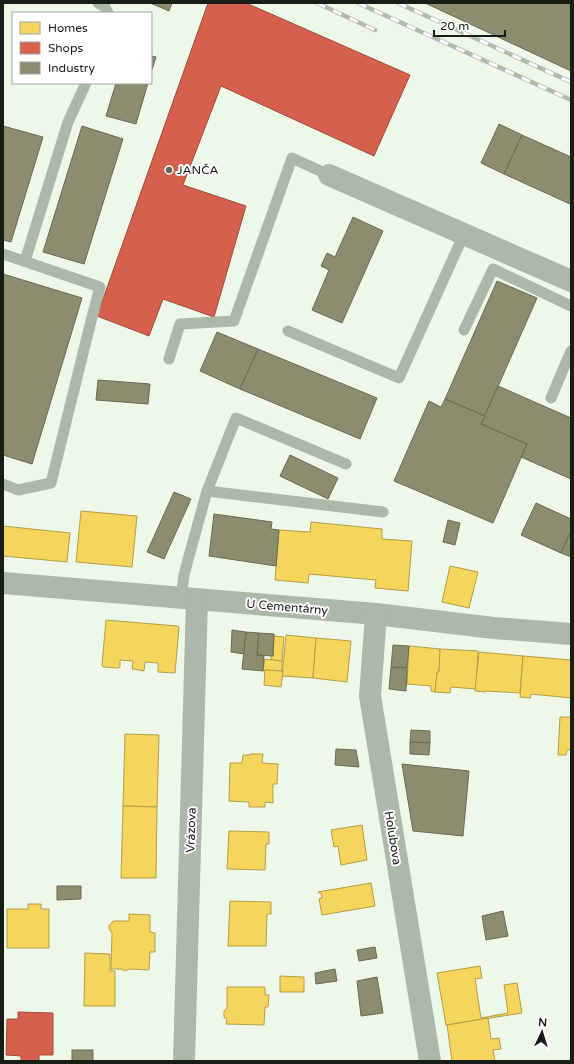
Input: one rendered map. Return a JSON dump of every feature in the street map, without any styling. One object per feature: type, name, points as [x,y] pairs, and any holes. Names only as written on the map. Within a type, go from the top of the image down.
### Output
[{"type":"street","points":[[329,175],[571,281]]},
{"type":"street","name":"U Cementárny","points":[[3,583],[376,614],[494,628],[571,634]]},
{"type":"street","name":"Vrázova","points":[[184,1061],[189,598]]},
{"type":"street","name":"Holubova","points":[[376,614],[370,696],[430,1061]]},
{"type":"lane","points":[[98,3],[105,6],[108,12]]},
{"type":"lane","points":[[25,261],[68,122],[86,84]]},
{"type":"lane","points":[[169,359],[180,324],[234,321],[292,158],[329,175]]},
{"type":"lane","points":[[288,332],[399,378],[464,234]]},
{"type":"lane","points":[[3,254],[100,287],[51,483],[18,490],[3,484]]},
{"type":"lane","points":[[464,330],[493,269],[571,306]]},
{"type":"lane","points":[[551,398],[571,351]]},
{"type":"lane","points":[[189,598],[184,575],[207,491],[236,418],[346,464]]},
{"type":"lane","points":[[207,491],[383,512]]},
{"type":"building: Homes","points":[[81,511],[137,516],[132,567],[76,562]]},
{"type":"building: Homes","points":[[311,522],[382,529],[382,539],[412,541],[408,591],[375,588],[376,580],[309,574],[308,583],[275,580],[279,530],[310,532]]},
{"type":"building: Homes","points":[[3,526],[70,533],[67,562],[3,556]]},
{"type":"building: Homes","points":[[450,566],[478,572],[469,608],[442,602]]},
{"type":"building: Homes","points":[[106,620],[179,627],[175,673],[158,672],[158,663],[145,662],[144,671],[132,669],[133,661],[120,660],[120,667],[118,668],[103,667]]},
{"type":"building: Homes","points":[[286,635],[316,638],[313,678],[282,676]]},
{"type":"building: Homes","points":[[274,636],[284,637],[282,661],[271,660],[271,656],[273,656]]},
{"type":"building: Homes","points":[[316,638],[351,641],[347,682],[313,678]]},
{"type":"building: Homes","points":[[409,646],[440,649],[439,672],[437,672],[435,692],[431,691],[431,686],[407,684]]},
{"type":"building: Homes","points":[[440,649],[478,651],[476,689],[451,687],[450,693],[435,692],[437,672],[439,672]]},
{"type":"building: Homes","points":[[479,652],[523,656],[520,693],[475,691]]},
{"type":"building: Homes","points":[[523,656],[571,660],[571,698],[531,694],[530,698],[520,697]]},
{"type":"building: Homes","points":[[265,659],[282,661],[282,671],[263,671]]},
{"type":"building: Homes","points":[[265,670],[283,671],[281,687],[264,685]]},
{"type":"building: Homes","points":[[560,717],[571,717],[571,750],[567,750],[566,755],[558,755]]},
{"type":"building: Homes","points":[[125,734],[159,735],[157,807],[123,806]]},
{"type":"building: Homes","points":[[263,754],[262,763],[278,764],[277,784],[273,784],[273,803],[265,802],[265,807],[249,807],[249,802],[229,801],[230,763],[242,763],[243,755]]},
{"type":"building: Homes","points":[[123,806],[157,807],[156,878],[121,878]]},
{"type":"building: Homes","points":[[362,825],[367,860],[341,865],[338,846],[334,847],[331,830]]},
{"type":"building: Homes","points":[[229,831],[269,832],[269,844],[266,844],[265,870],[227,869]]},
{"type":"building: Homes","points":[[371,883],[375,906],[322,915],[319,899],[322,898],[321,893],[318,892]]},
{"type":"building: Homes","points":[[230,901],[271,902],[271,914],[267,914],[266,946],[228,946]]},
{"type":"building: Homes","points":[[28,904],[41,904],[41,909],[49,909],[49,948],[7,948],[7,909],[28,909]]},
{"type":"building: Homes","points":[[129,914],[150,915],[150,932],[155,933],[155,952],[150,952],[149,970],[130,969],[125,971],[121,969],[111,969],[112,933],[109,926],[114,921],[129,921]]},
{"type":"building: Homes","points":[[85,953],[110,954],[110,971],[115,971],[115,1006],[84,1006]]},
{"type":"building: Homes","points":[[480,966],[482,978],[475,979],[481,1018],[508,1013],[504,985],[517,983],[522,1013],[446,1025],[437,973]]},
{"type":"building: Homes","points":[[280,976],[304,977],[304,992],[280,992]]},
{"type":"building: Homes","points":[[227,987],[265,987],[265,995],[269,995],[268,1007],[265,1007],[264,1025],[226,1024],[227,1020],[224,1017],[224,1011],[227,1008]]},
{"type":"building: Homes","points":[[488,1018],[491,1039],[499,1038],[501,1049],[493,1050],[495,1061],[452,1061],[447,1025]]},
{"type":"building: Shops","name":"JANČA","points":[[208,3],[246,3],[410,75],[374,156],[221,86],[183,185],[246,206],[214,317],[163,299],[149,336],[97,316]]},
{"type":"building: Shops","points":[[18,1012],[53,1013],[53,1055],[39,1055],[39,1061],[21,1061],[21,1056],[6,1055],[7,1019],[18,1019]]},
{"type":"building: Industry","points":[[150,3],[172,3],[169,11]]},
{"type":"building: Industry","points":[[425,3],[571,3],[571,71]]},
{"type":"building: Industry","points":[[152,56],[156,57],[152,70]]},
{"type":"building: Industry","points":[[116,84],[148,84],[136,124],[106,116]]},
{"type":"building: Industry","points":[[499,124],[522,135],[504,174],[481,163]]},
{"type":"building: Industry","points":[[3,126],[43,137],[11,242],[3,240]]},
{"type":"building: Industry","points":[[82,126],[123,139],[84,264],[43,252]]},
{"type":"building: Industry","points":[[522,135],[571,157],[570,204],[504,174]]},
{"type":"building: Industry","points":[[353,217],[383,231],[342,323],[312,310],[329,270],[321,266],[327,253],[335,257]]},
{"type":"building: Industry","points":[[3,274],[82,298],[32,464],[3,455]]},
{"type":"building: Industry","points":[[497,281],[537,298],[485,416],[445,399]]},
{"type":"building: Industry","points":[[217,332],[258,349],[240,389],[200,371]]},
{"type":"building: Industry","points":[[258,349],[377,398],[360,439],[240,389]]},
{"type":"building: Industry","points":[[98,380],[150,384],[148,404],[96,400]]},
{"type":"building: Industry","points":[[498,386],[571,418],[571,479],[521,457],[527,444],[481,424]]},
{"type":"building: Industry","points":[[445,399],[485,416],[481,424],[527,444],[493,523],[394,481],[429,401],[441,407]]},
{"type":"building: Industry","points":[[290,455],[338,478],[328,499],[280,476]]},
{"type":"building: Industry","points":[[174,492],[191,499],[164,559],[147,552]]},
{"type":"building: Industry","points":[[536,503],[571,519],[571,531],[561,553],[521,535]]},
{"type":"building: Industry","points":[[214,514],[272,522],[271,529],[279,530],[276,566],[209,556]]},
{"type":"building: Industry","points":[[448,520],[460,523],[455,545],[443,542]]},
{"type":"building: Industry","points":[[571,531],[571,557],[561,553]]},
{"type":"building: Industry","points":[[232,630],[246,632],[244,654],[231,652]]},
{"type":"building: Industry","points":[[246,632],[259,633],[257,655],[264,656],[263,671],[242,669]]},
{"type":"building: Industry","points":[[259,633],[274,634],[273,656],[257,655]]},
{"type":"building: Industry","points":[[393,645],[409,646],[407,668],[391,667]]},
{"type":"building: Industry","points":[[391,667],[407,668],[406,691],[389,689]]},
{"type":"building: Industry","points":[[411,730],[430,731],[430,743],[410,742]]},
{"type":"building: Industry","points":[[410,742],[430,743],[429,755],[410,754]]},
{"type":"building: Industry","points":[[336,749],[356,750],[359,767],[335,765]]},
{"type":"building: Industry","points":[[402,764],[469,771],[463,836],[413,831]]},
{"type":"building: Industry","points":[[57,886],[81,886],[81,899],[57,900]]},
{"type":"building: Industry","points":[[503,911],[508,936],[486,940],[482,916]]},
{"type":"building: Industry","points":[[375,947],[377,958],[359,961],[357,950]]},
{"type":"building: Industry","points":[[335,969],[337,981],[316,984],[315,973]]},
{"type":"building: Industry","points":[[377,977],[383,1013],[361,1016],[357,981]]},
{"type":"building: Industry","points":[[72,1050],[93,1050],[93,1061],[72,1061]]},
{"type":"railway","points":[[317,3],[375,30]]},
{"type":"railway","points":[[358,3],[571,100]]},
{"type":"railway","points":[[398,3],[571,82]]},
{"type":"place","name":"JANČA","points":[[169,170]]}]
